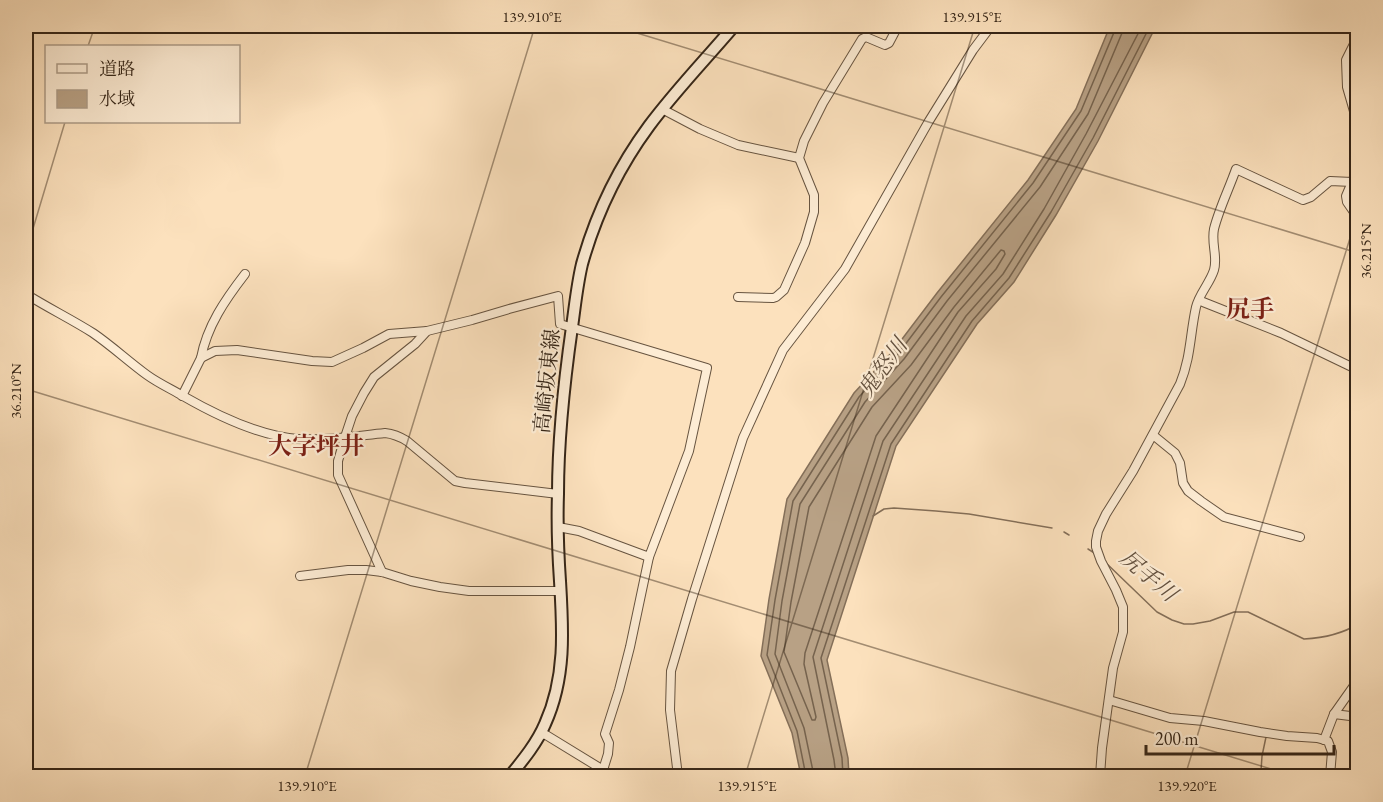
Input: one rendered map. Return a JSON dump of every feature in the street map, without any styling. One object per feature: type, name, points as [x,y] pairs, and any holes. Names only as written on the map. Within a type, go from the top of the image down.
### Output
[{"type":"main road","name":"高崎坂東線","points":[[510,777],[540,734],[553,703],[561,670],[558,494],[562,408],[582,265],[597,218],[628,156],[662,109],[734,26]]},
{"type":"street","points":[[738,297],[776,297],[784,290],[805,243],[814,212],[814,195],[799,158],[804,141],[823,103],[862,39],[866,37],[885,45],[889,43],[898,26]]},
{"type":"street","points":[[678,777],[670,710],[671,671],[743,438],[783,350],[845,269],[929,121],[991,26]]},
{"type":"street","points":[[1358,36],[1346,60],[1347,87],[1358,125]]},
{"type":"street","points":[[662,109],[700,129],[738,145],[799,158]]},
{"type":"street","points":[[1358,168],[1346,196],[1347,202],[1358,218]]},
{"type":"street","points":[[1100,777],[1113,668],[1123,632],[1123,607],[1097,552],[1098,531],[1153,435],[1185,371],[1196,310],[1214,268],[1215,258],[1212,244],[1214,230],[1236,169],[1303,200],[1311,197],[1330,181],[1352,182]]},
{"type":"street","points":[[182,396],[201,358],[203,344],[212,324],[231,291],[245,274]]},
{"type":"street","points":[[26,294],[93,333],[148,376],[198,405],[246,426],[281,436],[305,439],[393,434],[407,441],[455,481],[558,494]]},
{"type":"street","points":[[201,358],[215,351],[237,350],[332,362],[389,334],[427,331],[558,296],[560,324],[707,368],[689,451],[649,558],[620,690],[606,734],[609,743],[603,770]]},
{"type":"street","points":[[1199,300],[1281,333],[1358,370]]},
{"type":"street","points":[[382,572],[338,475],[338,461],[352,416],[375,377],[427,331]]},
{"type":"street","points":[[1153,435],[1175,453],[1180,463],[1183,483],[1188,491],[1224,517],[1300,537]]},
{"type":"street","points":[[558,527],[588,534],[649,558]]},
{"type":"street","points":[[300,576],[348,570],[382,572],[440,588],[469,591],[561,591]]},
{"type":"street","points":[[1324,740],[1334,714],[1358,680]]},
{"type":"street","points":[[1108,700],[1170,718],[1204,721],[1260,732],[1328,741],[1332,752],[1330,777]]},
{"type":"street","points":[[1334,714],[1358,717]]},
{"type":"street","points":[[540,734],[546,735],[613,777]]},
{"type":"water","name":"鬼怒川","points":[[1110,26],[1156,26],[1098,141],[1056,215],[1014,282],[977,324],[896,446],[827,660],[848,758],[849,776],[801,776],[792,733],[761,656],[787,499],[854,393],[893,351],[1028,180],[1076,109]]},
{"type":"waterway","name":"尻手川","points":[[873,516],[884,509],[894,508],[969,514],[1052,528]]},
{"type":"waterway","name":"尻手川","points":[[1064,532],[1069,535]]},
{"type":"waterway","name":"尻手川","points":[[1088,549],[1096,554]]},
{"type":"waterway","name":"尻手川","points":[[1104,561],[1157,612],[1184,624],[1210,621],[1234,612],[1248,612],[1304,639],[1332,635],[1358,624]]},
{"type":"waterway","points":[[1258,776],[1261,771],[1266,737]]},
{"type":"district","name":"尻手","points":[[1250,309]]},
{"type":"district","name":"大字坪井","points":[[316,446]]}]
